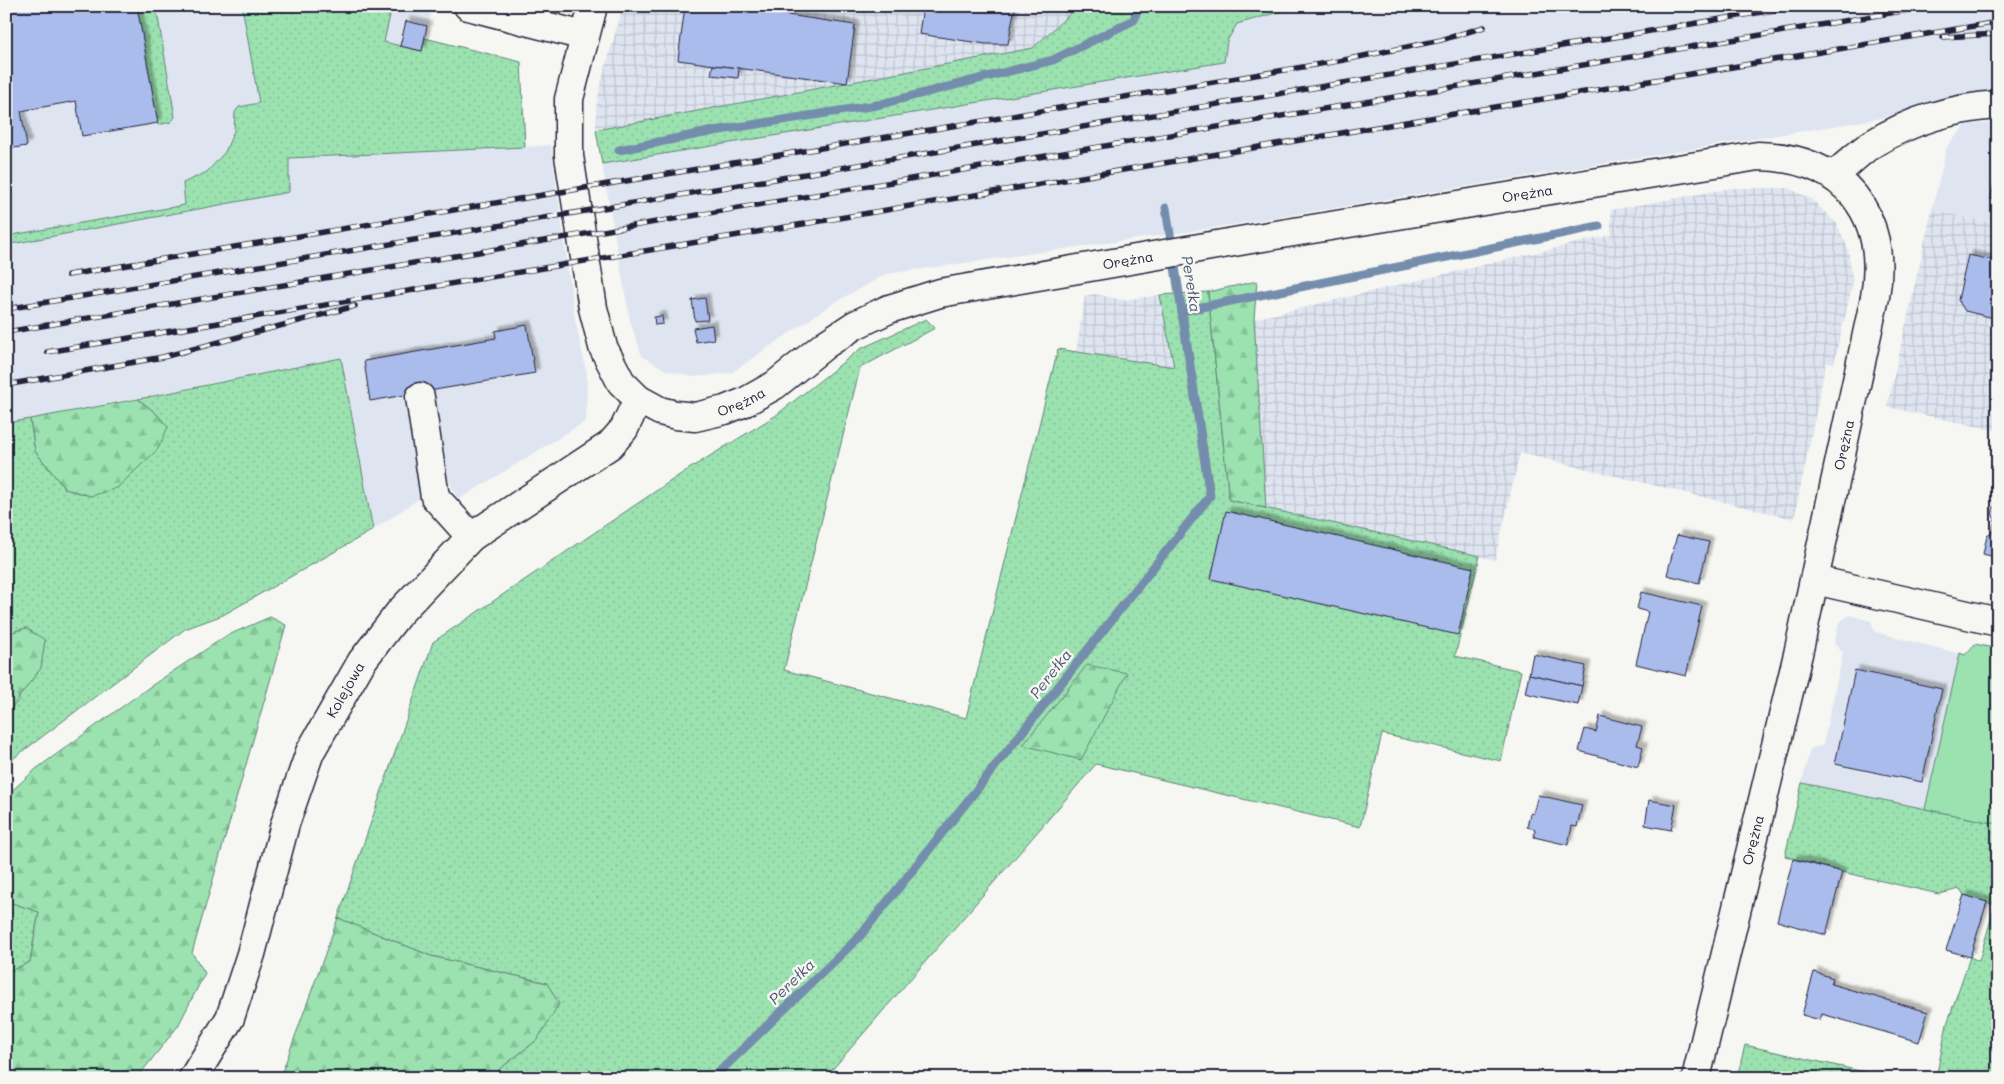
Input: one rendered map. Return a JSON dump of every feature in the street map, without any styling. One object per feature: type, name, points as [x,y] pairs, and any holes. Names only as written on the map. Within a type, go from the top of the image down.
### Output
[{"type":"street","points":[[468,6],[584,36]]},
{"type":"street","name":"Orężna","points":[[593,6],[569,99],[568,156],[593,308],[603,347],[612,370],[620,382],[638,399],[660,411],[676,415],[694,417],[725,410],[775,385],[826,344],[855,325],[889,308],[940,293],[1257,238],[1758,156],[1783,156],[1810,164],[1833,176],[1855,197],[1870,221],[1877,244],[1879,273],[1815,580],[1696,1078]]},
{"type":"street","points":[[1833,176],[1871,145],[1906,125],[1941,113],[1998,105]]},
{"type":"street","points":[[420,397],[435,497],[471,538]]},
{"type":"street","name":"Kolejowa","points":[[192,1078],[230,1018],[251,954],[285,824],[310,752],[362,661],[399,612],[471,538],[610,444],[624,428],[638,399]]},
{"type":"street","points":[[1815,580],[1998,622]]},
{"type":"shaded area","points":[[6,6],[433,6],[425,38],[521,62],[525,147],[551,145],[575,320],[587,374],[586,421],[458,500],[448,479],[373,530],[340,358],[6,424]]},
{"type":"shaded area","points":[[623,6],[1078,6],[1033,48],[596,130],[596,107],[600,86]]},
{"type":"shaded area","points":[[1300,6],[1998,6],[1998,94],[1963,96],[1882,118],[1200,230],[886,274],[832,304],[731,373],[694,377],[666,370],[642,356],[630,321],[602,164],[1224,62],[1227,41],[1237,24]]},
{"type":"shaded area","points":[[1998,123],[1998,224],[1932,210],[1947,146],[1967,124]]},
{"type":"shaded area","points":[[1732,188],[1788,188],[1811,199],[1837,224],[1848,249],[1853,282],[1834,363],[1826,363],[1794,519],[1520,453],[1495,560],[1266,508],[1254,319],[1611,235],[1611,210]]},
{"type":"shaded area","points":[[1932,210],[1998,224],[1998,431],[1887,407]]},
{"type":"shaded area","points":[[1095,294],[1123,300],[1160,295],[1174,367],[1076,352],[1085,296]]},
{"type":"shaded area","points":[[1849,615],[1871,621],[1875,632],[1965,655],[1975,644],[1998,649],[1998,824],[1802,783],[1810,749],[1823,745],[1843,653],[1834,643],[1839,623]]},
{"type":"green space","points":[[137,6],[156,6],[175,117],[171,122],[158,125]]},
{"type":"green space","points":[[242,6],[357,6],[390,15],[384,42],[422,51],[425,38],[521,62],[525,147],[289,158],[289,192],[6,245],[6,236],[185,205],[183,183],[207,172],[225,152],[234,131],[235,112],[239,107],[259,103]]},
{"type":"green space","points":[[1078,6],[1300,6],[1237,24],[1227,41],[1224,62],[602,164],[596,130],[1033,48]]},
{"type":"green space","points":[[1257,281],[1254,319],[1266,508],[1229,500],[1208,292]]},
{"type":"green space","points":[[1208,292],[1229,500],[1480,556],[1455,656],[1521,671],[1501,761],[1382,734],[1360,827],[1096,764],[825,1078],[488,1078],[537,1040],[547,983],[431,956],[338,918],[433,642],[684,472],[775,416],[860,349],[926,319],[935,328],[860,368],[784,670],[966,718],[1058,349],[1174,367],[1160,295]]},
{"type":"green space","points":[[341,358],[373,530],[223,615],[185,629],[6,764],[6,714],[19,700],[26,628],[6,634],[6,454],[12,422],[30,419],[35,451],[65,489],[91,496],[157,414],[138,399]]},
{"type":"green space","points":[[138,399],[157,414],[168,427],[158,449],[117,488],[91,496],[65,489],[35,451],[30,419]]},
{"type":"green space","points":[[270,617],[286,625],[192,953],[205,973],[178,1026],[137,1078],[6,1078],[6,973],[30,962],[39,912],[6,901],[6,796],[36,769],[148,688],[226,636]]},
{"type":"green space","points":[[26,628],[45,640],[41,668],[6,714],[6,634]]},
{"type":"green space","points":[[1975,644],[1998,649],[1998,824],[1925,809],[1960,653],[1965,655]]},
{"type":"green space","points":[[1087,665],[1127,673],[1081,760],[1023,745]]},
{"type":"green space","points":[[1802,783],[1998,824],[1998,1078],[1936,1078],[1947,1024],[1970,957],[1979,961],[1995,905],[1964,895],[1960,889],[1939,894],[1842,872],[1785,856]]},
{"type":"green space","points":[[6,901],[39,912],[30,962],[6,973]]},
{"type":"green space","points":[[338,918],[431,956],[547,983],[559,1004],[537,1040],[488,1078],[280,1078]]},
{"type":"green space","points":[[1745,1045],[1891,1078],[1737,1078]]},
{"type":"building","points":[[6,6],[137,6],[158,123],[82,136],[76,101],[21,111],[27,146],[6,149]]},
{"type":"building","points":[[685,6],[727,6],[855,25],[847,83],[678,60]]},
{"type":"building","points":[[923,6],[1015,6],[1008,44],[986,44],[919,34]]},
{"type":"building","points":[[406,21],[427,26],[422,51],[400,46]]},
{"type":"building","points":[[713,65],[739,68],[738,78],[711,75]]},
{"type":"building","points":[[1998,163],[1998,200],[1991,199]]},
{"type":"building","points":[[1968,255],[1998,261],[1998,319],[1965,311],[1958,300]]},
{"type":"building","points":[[705,298],[708,320],[695,321],[692,300]]},
{"type":"building","points":[[662,316],[663,324],[655,325],[654,317]]},
{"type":"building","points":[[527,325],[535,373],[370,401],[364,361],[496,338],[495,331]]},
{"type":"building","points":[[712,325],[714,339],[696,342],[693,328]]},
{"type":"building","points":[[1997,495],[1998,558],[1983,554],[1987,536],[1992,533],[1995,519],[1992,514]]},
{"type":"building","points":[[1226,511],[1473,568],[1458,635],[1211,579]]},
{"type":"building","points":[[1677,535],[1709,542],[1699,583],[1667,575]]},
{"type":"building","points":[[1641,592],[1702,606],[1686,676],[1636,664],[1648,612],[1637,609]]},
{"type":"building","points":[[1533,654],[1586,666],[1582,686],[1529,674]]},
{"type":"building","points":[[1855,670],[1942,689],[1922,782],[1835,764]]},
{"type":"building","points":[[1529,674],[1582,686],[1578,705],[1525,693]]},
{"type":"building","points":[[1600,716],[1642,727],[1637,745],[1643,747],[1638,767],[1579,751],[1585,729],[1596,732]]},
{"type":"building","points":[[1538,795],[1582,805],[1577,827],[1572,826],[1568,845],[1534,837],[1535,829],[1527,827],[1530,813],[1533,814]]},
{"type":"building","points":[[1649,800],[1676,805],[1671,830],[1645,825]]},
{"type":"building","points":[[1793,859],[1842,872],[1826,935],[1777,921]]},
{"type":"building","points":[[1964,895],[1987,902],[1970,957],[1946,950]]},
{"type":"building","points":[[1814,972],[1833,978],[1831,984],[1928,1012],[1919,1042],[1822,1014],[1820,1020],[1802,1015]]},
{"type":"waterway","points":[[619,150],[714,131],[877,105],[1053,60],[1134,20],[1138,6]]},
{"type":"waterway","name":"Perełka","points":[[713,1078],[861,935],[1210,496],[1166,208]]},
{"type":"waterway","points":[[1182,311],[1599,226]]},
{"type":"railway","points":[[6,309],[1798,6]]},
{"type":"railway","points":[[6,332],[1932,6]]},
{"type":"railway","points":[[47,352],[1998,22]]},
{"type":"railway","points":[[68,275],[1344,60],[1441,40],[1484,27]]},
{"type":"railway","points":[[1943,37],[1998,34]]},
{"type":"railway","points":[[6,385],[163,357],[355,306]]}]
